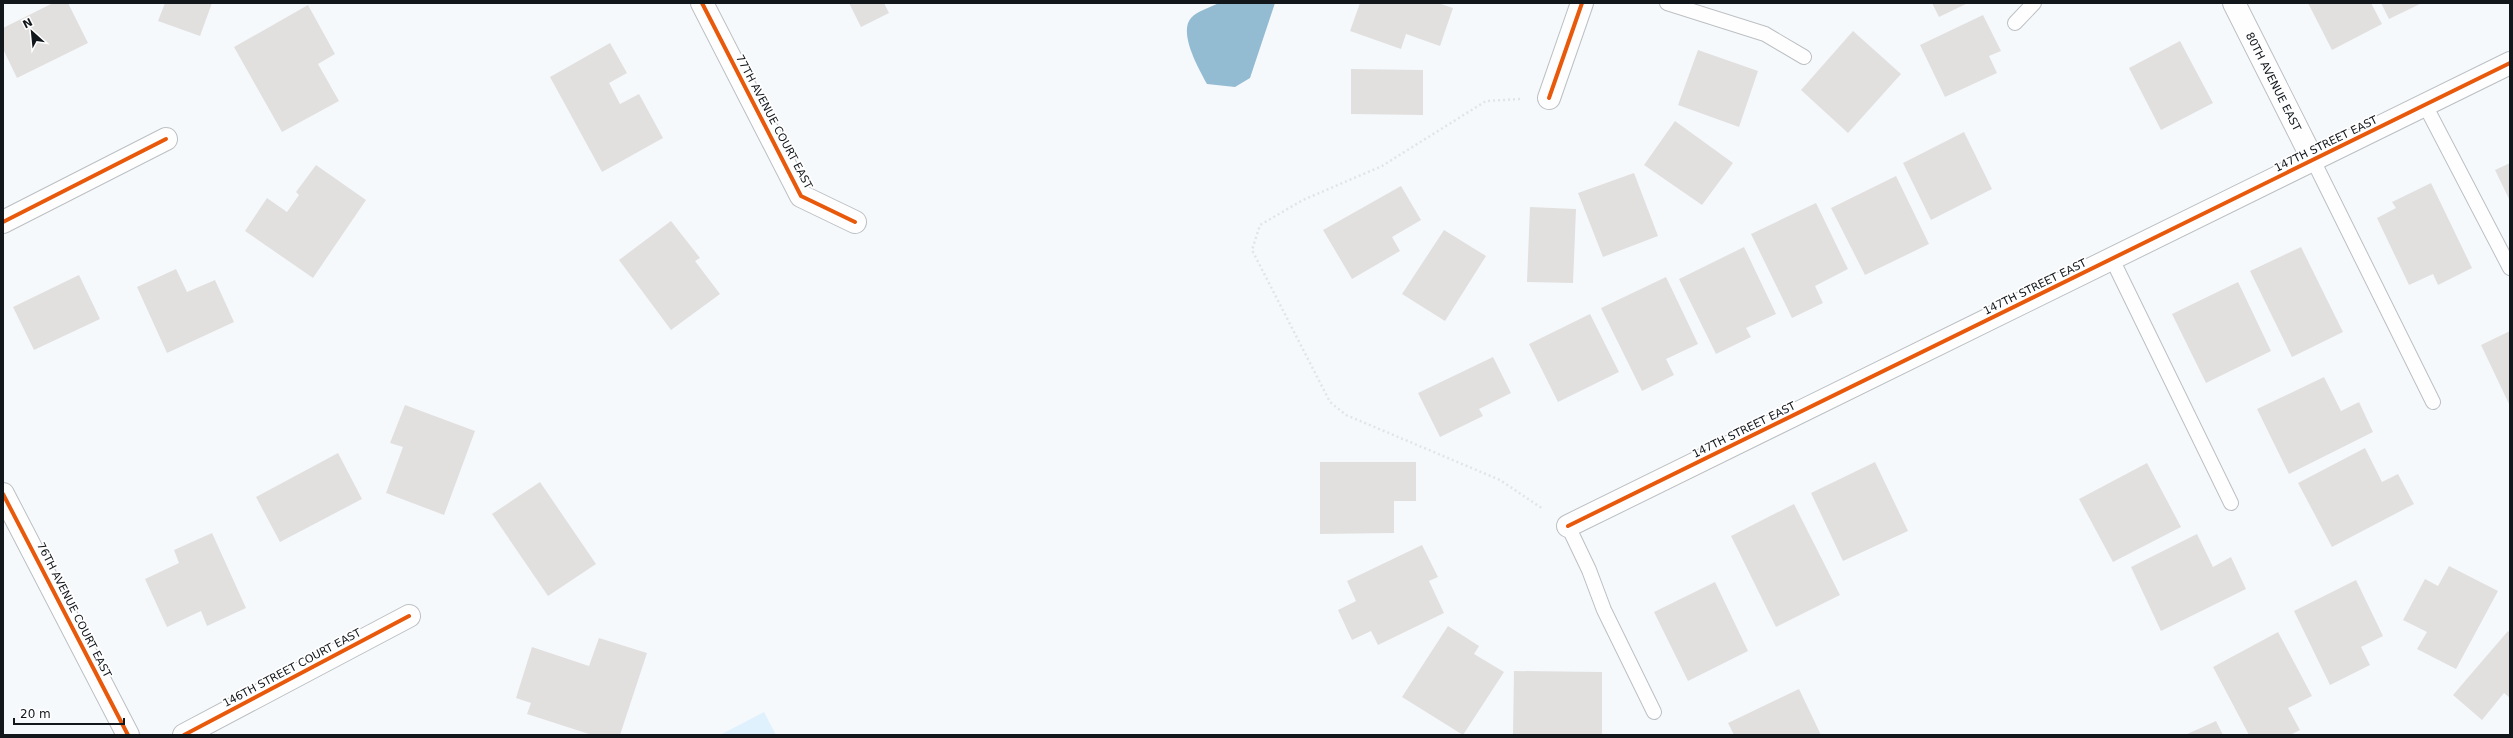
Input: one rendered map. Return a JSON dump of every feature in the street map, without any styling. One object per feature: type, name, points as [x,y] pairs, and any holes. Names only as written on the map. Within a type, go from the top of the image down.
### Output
[{"type":"street","name":"77TH AVENUE COURT EAST","points":[[702,3],[801,196],[855,222]]},
{"type":"street","points":[[1549,98],[1582,3]]},
{"type":"street","name":"80TH AVENUE EAST","points":[[2234,3],[2312,160]]},
{"type":"street","name":"147TH STREET EAST","points":[[1568,526],[2510,63]]},
{"type":"street","points":[[3,222],[166,139]]},
{"type":"street","name":"76TH AVENUE COURT EAST","points":[[3,494],[128,735]]},
{"type":"street","name":"146TH STREET COURT EAST","points":[[184,735],[409,616]]},
{"type":"lane","points":[[1667,3],[1765,34],[1804,58]]},
{"type":"lane","points":[[2015,23],[2034,3]]},
{"type":"lane","points":[[2425,105],[2510,268]]},
{"type":"lane","points":[[2312,160],[2434,402]]},
{"type":"lane","points":[[2112,259],[2231,503]]},
{"type":"lane","points":[[1568,526],[1590,570],[1604,610],[1654,712]]},
{"type":"path","points":[[1549,98],[1486,101],[1382,166],[1303,200],[1260,226],[1252,250],[1330,402],[1346,416],[1500,480],[1568,526]]},
{"type":"shaded area","points":[[764,712],[776,735],[720,735]]},
{"type":"water","points":[[1219,3],[1275,3],[1250,78],[1235,87],[1207,84],[1188,42],[1188,25],[1191,18],[1200,11]]},
{"type":"building","points":[[53,3],[68,3],[88,43],[17,78],[3,49],[3,28]]},
{"type":"building","points":[[165,3],[212,3],[200,36],[158,21]]},
{"type":"building","points":[[849,3],[884,3],[889,13],[861,27]]},
{"type":"building","points":[[1360,3],[1438,3],[1453,8],[1440,46],[1406,34],[1401,49],[1350,31]]},
{"type":"building","points":[[1932,3],[1968,3],[1939,17]]},
{"type":"building","points":[[2308,3],[2371,3],[2382,24],[2332,50]]},
{"type":"building","points":[[2381,3],[2422,3],[2389,19]]},
{"type":"building","points":[[308,5],[335,54],[318,64],[339,101],[282,132],[234,47]]},
{"type":"building","points":[[1983,15],[2001,51],[1989,56],[1997,73],[1945,97],[1920,45]]},
{"type":"building","points":[[1853,31],[1901,74],[1848,133],[1801,90]]},
{"type":"building","points":[[2180,41],[2213,103],[2161,130],[2129,68]]},
{"type":"building","points":[[610,43],[627,73],[609,83],[620,104],[639,94],[663,138],[602,172],[550,77]]},
{"type":"building","points":[[1698,50],[1758,71],[1739,127],[1678,105]]},
{"type":"building","points":[[1351,69],[1423,70],[1423,115],[1351,114]]},
{"type":"building","points":[[1675,121],[1733,163],[1702,205],[1644,165]]},
{"type":"building","points":[[1964,132],[1992,189],[1931,220],[1903,163]]},
{"type":"building","points":[[2510,163],[2510,201],[2495,170]]},
{"type":"building","points":[[316,165],[366,200],[313,278],[245,231],[267,198],[287,212],[299,195],[296,192]]},
{"type":"building","points":[[1634,173],[1658,236],[1603,257],[1578,193]]},
{"type":"building","points":[[1896,176],[1929,244],[1865,275],[1831,208]]},
{"type":"building","points":[[2431,183],[2472,268],[2438,285],[2433,274],[2409,285],[2377,218],[2396,208],[2392,202]]},
{"type":"building","points":[[1401,186],[1421,220],[1392,237],[1400,251],[1352,279],[1323,230]]},
{"type":"building","points":[[1816,203],[1848,269],[1815,286],[1823,303],[1792,318],[1751,234]]},
{"type":"building","points":[[1530,207],[1576,209],[1573,283],[1527,282]]},
{"type":"building","points":[[671,221],[700,258],[695,261],[720,294],[671,330],[619,260]]},
{"type":"building","points":[[1444,230],[1486,256],[1445,321],[1402,294]]},
{"type":"building","points":[[1744,247],[1776,314],[1746,328],[1751,337],[1716,354],[1679,279]]},
{"type":"building","points":[[2301,247],[2343,332],[2292,357],[2250,271]]},
{"type":"building","points":[[176,269],[187,292],[215,280],[234,322],[167,353],[137,287]]},
{"type":"building","points":[[79,275],[100,319],[34,350],[13,307]]},
{"type":"building","points":[[1666,277],[1698,344],[1666,359],[1674,375],[1642,391],[1601,308]]},
{"type":"building","points":[[2238,282],[2271,351],[2206,383],[2172,314]]},
{"type":"building","points":[[1590,314],[1619,372],[1558,402],[1529,344]]},
{"type":"building","points":[[2510,331],[2510,406],[2481,345]]},
{"type":"building","points":[[1493,357],[1511,393],[1479,409],[1483,416],[1440,437],[1418,393]]},
{"type":"building","points":[[2324,377],[2341,411],[2359,402],[2373,432],[2289,474],[2257,409]]},
{"type":"building","points":[[405,405],[475,431],[444,515],[386,493],[403,447],[390,443]]},
{"type":"building","points":[[2365,448],[2382,482],[2398,474],[2414,504],[2332,547],[2298,483]]},
{"type":"building","points":[[338,453],[362,499],[280,542],[256,497]]},
{"type":"building","points":[[1320,462],[1416,462],[1416,501],[1394,501],[1394,533],[1320,534]]},
{"type":"building","points":[[1875,462],[1908,531],[1843,561],[1811,493]]},
{"type":"building","points":[[2147,463],[2181,527],[2113,562],[2079,499]]},
{"type":"building","points":[[540,482],[596,564],[548,596],[492,514]]},
{"type":"building","points":[[1794,504],[1840,595],[1776,627],[1731,536]]},
{"type":"building","points":[[212,533],[246,608],[207,626],[201,611],[167,627],[145,579],[179,563],[174,550]]},
{"type":"building","points":[[2197,534],[2213,567],[2231,557],[2246,589],[2161,631],[2131,567]]},
{"type":"building","points":[[1422,545],[1438,577],[1429,581],[1444,613],[1378,645],[1371,631],[1352,640],[1338,610],[1356,601],[1347,581]]},
{"type":"building","points":[[2449,566],[2498,591],[2456,669],[2417,649],[2427,632],[2403,620],[2425,579],[2438,586]]},
{"type":"building","points":[[2356,580],[2383,636],[2361,647],[2370,665],[2330,685],[2294,611]]},
{"type":"building","points":[[1715,582],[1748,651],[1688,681],[1654,612]]},
{"type":"building","points":[[1448,626],[1479,646],[1474,654],[1504,672],[1463,735],[1402,697]]},
{"type":"building","points":[[2508,631],[2510,633],[2510,698],[2504,693],[2482,720],[2453,695]]},
{"type":"building","points":[[2278,632],[2312,696],[2288,708],[2300,730],[2290,735],[2249,735],[2213,667]]},
{"type":"building","points":[[599,638],[647,653],[620,735],[592,735],[527,714],[531,703],[516,698],[532,647],[589,666]]},
{"type":"building","points":[[1514,671],[1602,672],[1602,735],[1513,735]]},
{"type":"building","points":[[1799,689],[1821,735],[1734,735],[1728,723]]},
{"type":"building","points":[[2216,721],[2223,735],[2185,735]]},
{"type":"cycle path","points":[[702,3],[801,196],[855,222]]},
{"type":"cycle path","points":[[1549,98],[1582,3]]},
{"type":"cycle path","points":[[1568,526],[2510,63]]},
{"type":"cycle path","points":[[3,222],[166,139]]},
{"type":"cycle path","points":[[3,494],[128,735]]},
{"type":"cycle path","points":[[184,735],[409,616]]}]
